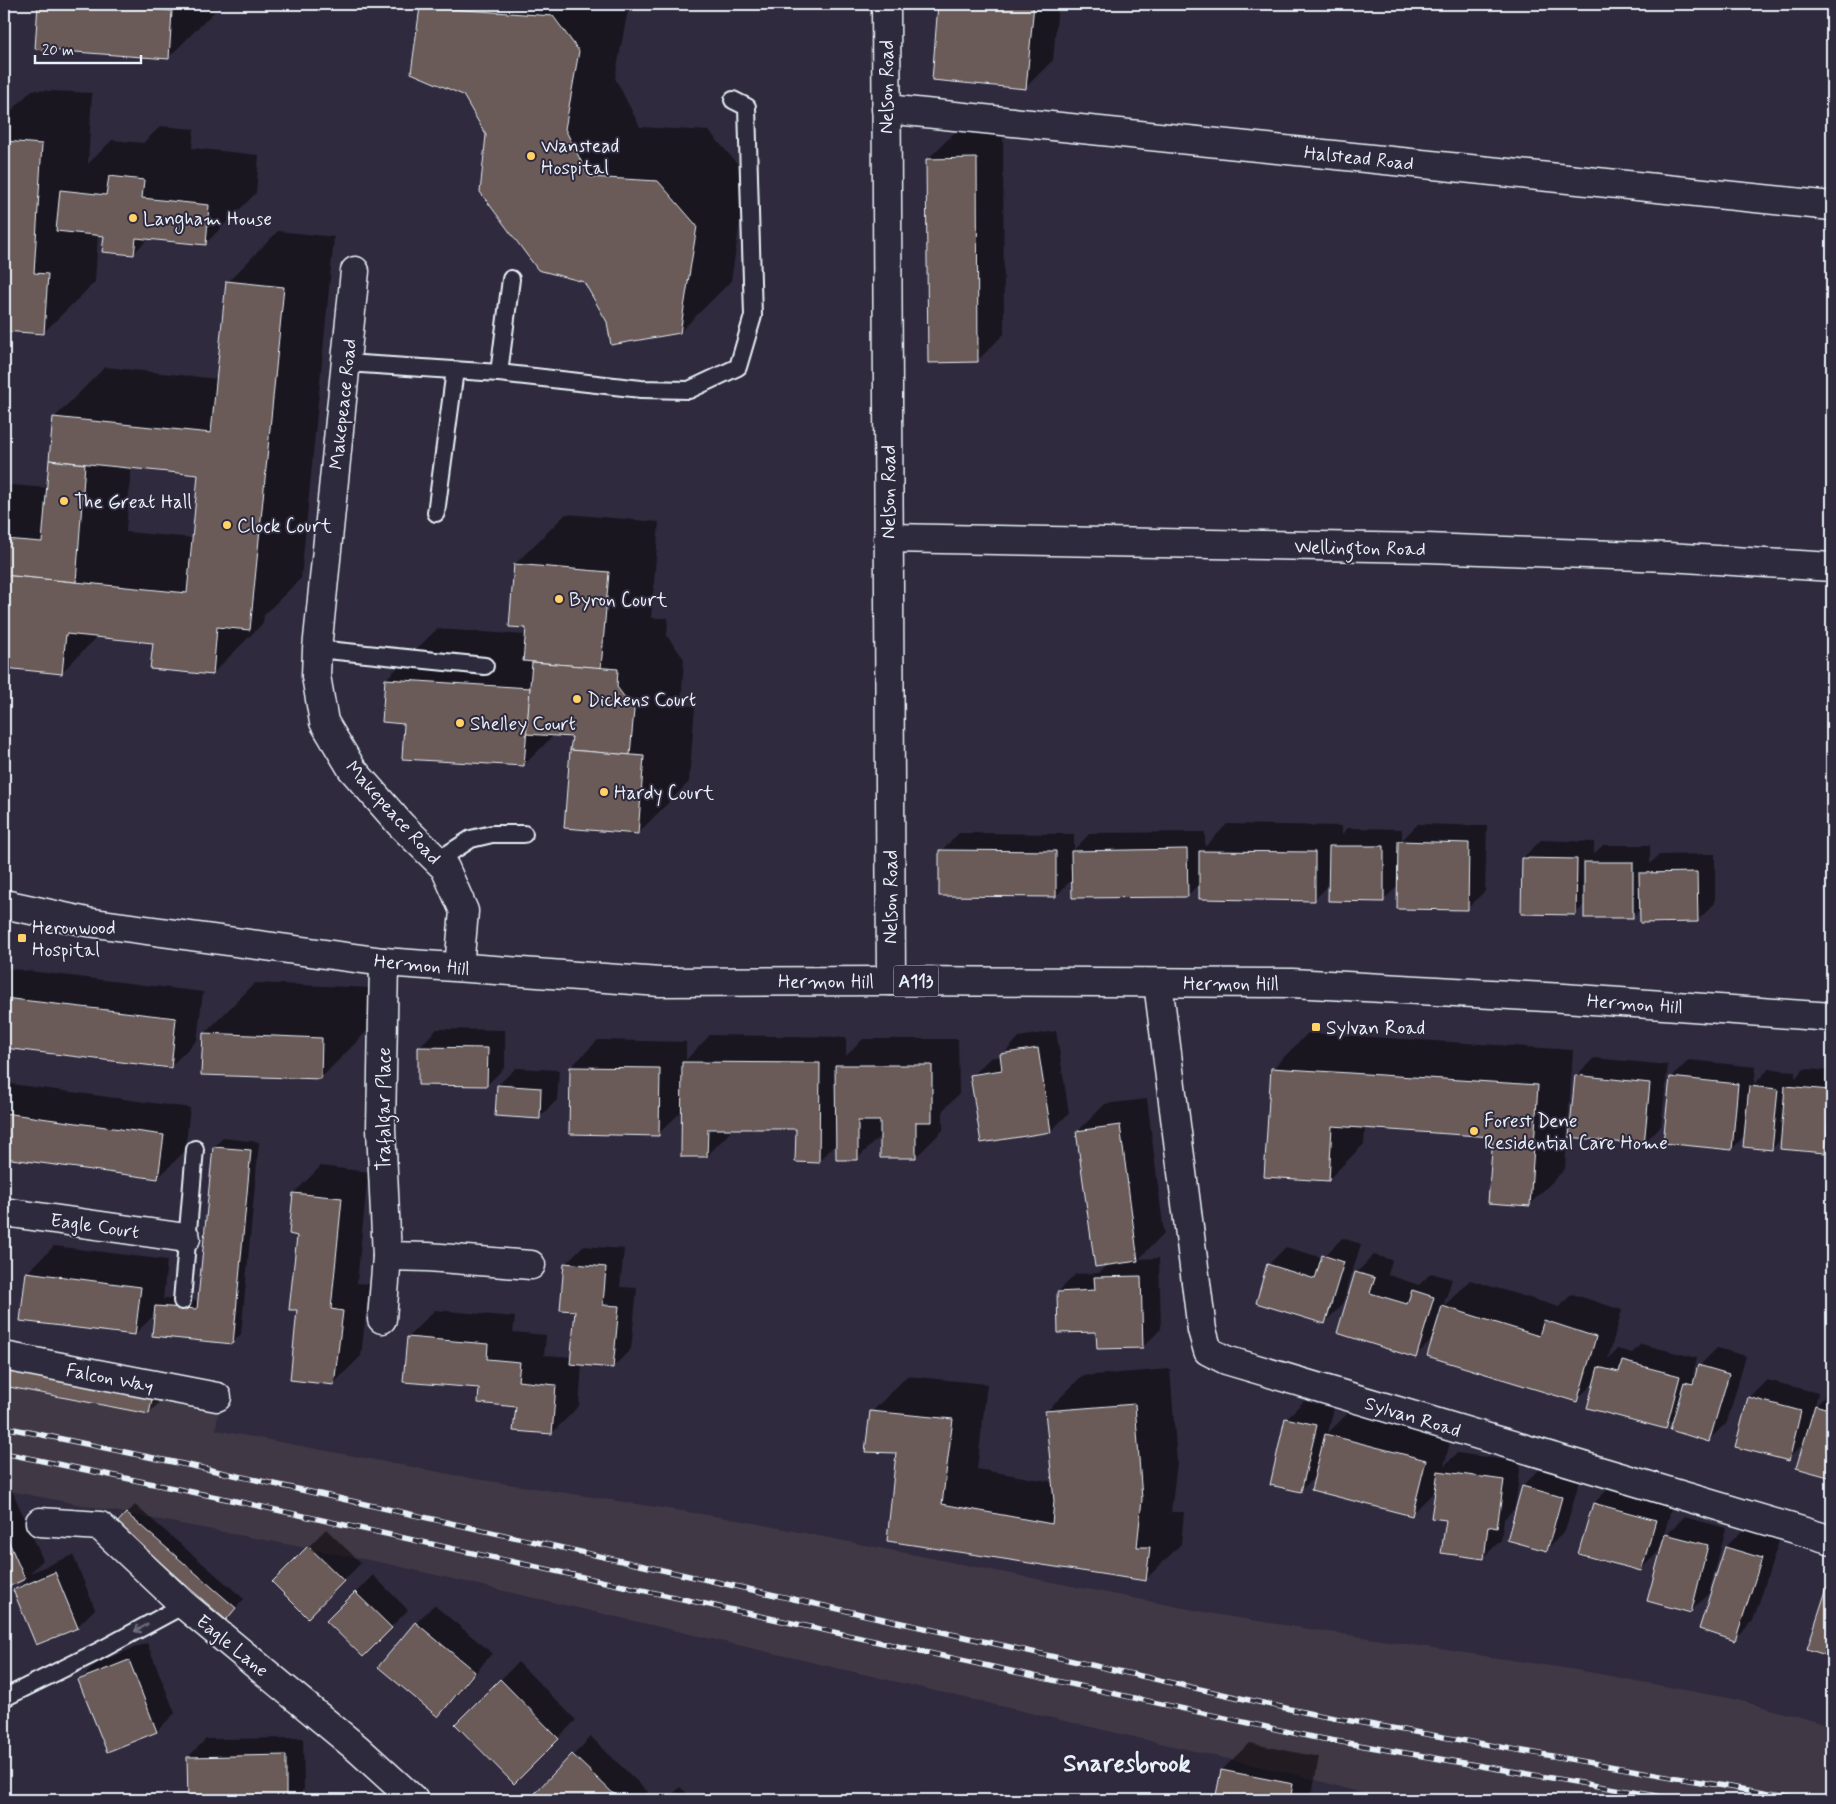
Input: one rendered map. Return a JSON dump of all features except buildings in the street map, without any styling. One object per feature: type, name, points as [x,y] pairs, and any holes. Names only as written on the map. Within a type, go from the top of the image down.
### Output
[{"type":"street","name":"Nelson Road","points":[[886,4],[891,981]]},
{"type":"street","name":"Halstead Road","points":[[886,108],[1832,206]]},
{"type":"street","name":"Makepeace Road","points":[[355,271],[317,649],[316,676],[324,722],[352,768],[400,824],[445,868],[464,911],[459,967]]},
{"type":"street","name":"Wellington Road","points":[[888,538],[1427,548],[1668,557],[1832,567]]},
{"type":"street","name":"Hermon Hill","points":[[4,904],[87,922],[384,962],[660,982],[891,981],[1292,984],[1564,998],[1832,1017]]},
{"type":"street","name":"Trafalgar Place","points":[[382,1319],[387,1256],[381,1129],[384,962]]},
{"type":"street","name":"Sylvan Road","points":[[1158,983],[1202,1330],[1208,1351],[1235,1363],[1832,1540]]},
{"type":"street","name":"Eagle Court","points":[[4,1215],[12,1212],[186,1238]]},
{"type":"street","points":[[387,1256],[428,1257],[531,1265]]},
{"type":"street","name":"Falcon Way","points":[[4,1356],[217,1397]]},
{"type":"street","name":"Eagle Lane","points":[[40,1522],[100,1526],[184,1605],[358,1749],[414,1800]]},
{"type":"lane","points":[[346,363],[499,373],[640,389],[689,390],[738,367],[753,316],[747,107],[733,100]]},
{"type":"lane","points":[[499,373],[510,279]]},
{"type":"lane","points":[[436,513],[455,370]]},
{"type":"lane","points":[[317,649],[485,666]]},
{"type":"lane","points":[[437,861],[471,839],[492,834],[524,834]]},
{"type":"lane","points":[[182,1301],[195,1149]]},
{"type":"lane","points":[[4,1698],[97,1652],[184,1605]]},
{"type":"shaded area","points":[[4,1366],[219,1406],[216,1430],[476,1479],[733,1519],[1219,1615],[1589,1672],[1738,1700],[1832,1726],[1832,1800],[1386,1800],[1302,1776],[384,1563],[4,1490]]},
{"type":"railway","points":[[4,1427],[202,1468],[1317,1715],[1804,1800]]},
{"type":"railway","points":[[4,1453],[231,1500],[1312,1737],[1680,1800]]},
{"type":"place","name":"Wanstead Hospital","points":[[531,156]]},
{"type":"place","name":"Langham House","points":[[133,218]]},
{"type":"place","name":"The Great Hall","points":[[64,501]]},
{"type":"place","name":"Clock Court","points":[[227,525]]},
{"type":"place","name":"Byron Court","points":[[559,599]]},
{"type":"place","name":"Dickens Court","points":[[577,699]]},
{"type":"place","name":"Shelley Court","points":[[460,723]]},
{"type":"place","name":"Hardy Court","points":[[604,792]]},
{"type":"place","name":"Heronwood Hospital","points":[[22,938]]},
{"type":"place","name":"Sylvan Road","points":[[1316,1027]]},
{"type":"place","name":"Forest Dene Residential Care Home","points":[[1474,1131]]},
{"type":"district","name":"Snaresbrook","points":[[1127,1763]]}]
